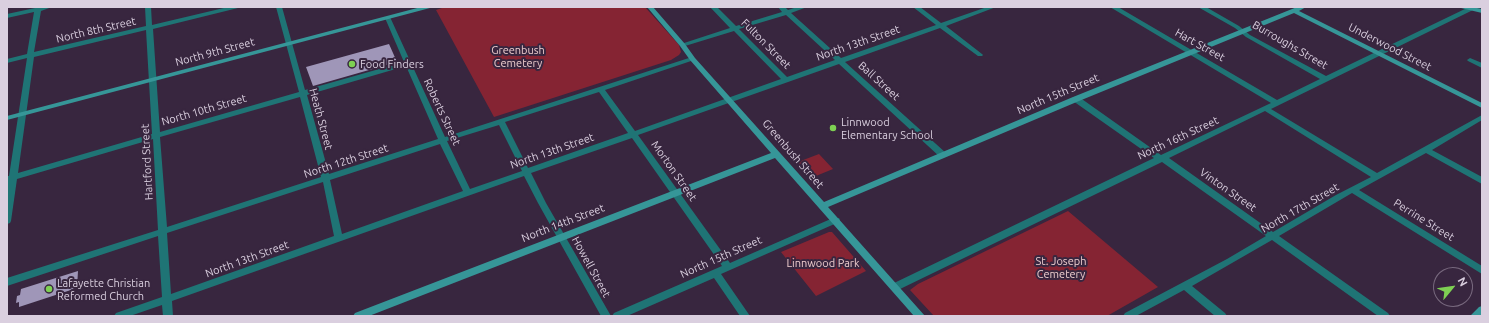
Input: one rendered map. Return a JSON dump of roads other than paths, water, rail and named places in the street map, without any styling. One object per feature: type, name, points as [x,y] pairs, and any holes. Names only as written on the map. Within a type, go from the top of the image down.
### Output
[{"type":"main road","name":"North 9th Street","points":[[7,118],[428,7]]},
{"type":"main road","name":"Greenbush Street","points":[[650,7],[683,45],[692,59],[920,316]]},
{"type":"main road","name":"North 15th Street","points":[[823,206],[1076,99],[1243,31],[1291,9],[1303,7]]},
{"type":"main road","points":[[1463,7],[1482,11]]},
{"type":"main road","name":"Underwood Street","points":[[1291,9],[1482,106]]},
{"type":"main road","name":"North 14th Street","points":[[358,316],[777,154]]},
{"type":"main road","points":[[1475,316],[1482,310]]},
{"type":"street","points":[[7,16],[38,8],[49,7]]},
{"type":"street","name":"Hartford Street","points":[[148,7],[168,316]]},
{"type":"street","name":"North 8th Street","points":[[7,61],[236,7]]},
{"type":"street","name":"Heath Street","points":[[279,7],[326,179],[339,238]]},
{"type":"street","name":"Fulton Street","points":[[713,7],[786,80]]},
{"type":"street","name":"Ball Street","points":[[781,7],[944,155]]},
{"type":"street","points":[[683,45],[804,7]]},
{"type":"street","points":[[916,7],[980,55]]},
{"type":"street","name":"North 13th Street","points":[[120,316],[993,7]]},
{"type":"street","name":"Hart Street","points":[[1113,7],[1277,103]]},
{"type":"street","name":"Burroughs Street","points":[[1201,7],[1243,31],[1248,36],[1326,79]]},
{"type":"street","points":[[7,221],[10,178],[22,114],[38,8]]},
{"type":"street","name":"North 16th Street","points":[[895,287],[1472,8]]},
{"type":"street","name":"Roberts Street","points":[[388,18],[443,141],[468,192]]},
{"type":"street","name":"North 12th Street","points":[[7,282],[162,233],[692,59]]},
{"type":"street","points":[[1470,60],[1482,66]]},
{"type":"street","name":"North 10th Street","points":[[10,178],[408,63]]},
{"type":"street","name":"Morton Street","points":[[601,89],[728,267]]},
{"type":"street","name":"Vinton Street","points":[[1076,99],[1161,158],[1168,161],[1385,316]]},
{"type":"street","points":[[1265,108],[1376,176]]},
{"type":"street","name":"North 17th Street","points":[[1128,316],[1230,261],[1376,176],[1426,150],[1482,117]]},
{"type":"street","name":"Howell Street","points":[[501,122],[525,172],[606,316]]},
{"type":"street","points":[[1426,150],[1482,181]]},
{"type":"street","name":"Perrine Street","points":[[1353,190],[1482,270]]},
{"type":"street","name":"North 15th Street","points":[[617,316],[836,220]]},
{"type":"street","points":[[715,272],[745,316]]},
{"type":"street","points":[[1184,285],[1222,316]]},
{"type":"place","name":"Food Finders","points":[[352,64]]},
{"type":"place","name":"Linnwood Elementary School","points":[[833,128]]},
{"type":"place","name":"Lafayette Christian Reformed Church","points":[[49,289]]},
{"type":"park label","name":"Greenbush Cemetery","points":[[518,56]]},
{"type":"park label","name":"Linnwood Park","points":[[823,263]]},
{"type":"park label","name":"St. Joseph Cemetery","points":[[1061,267]]}]
